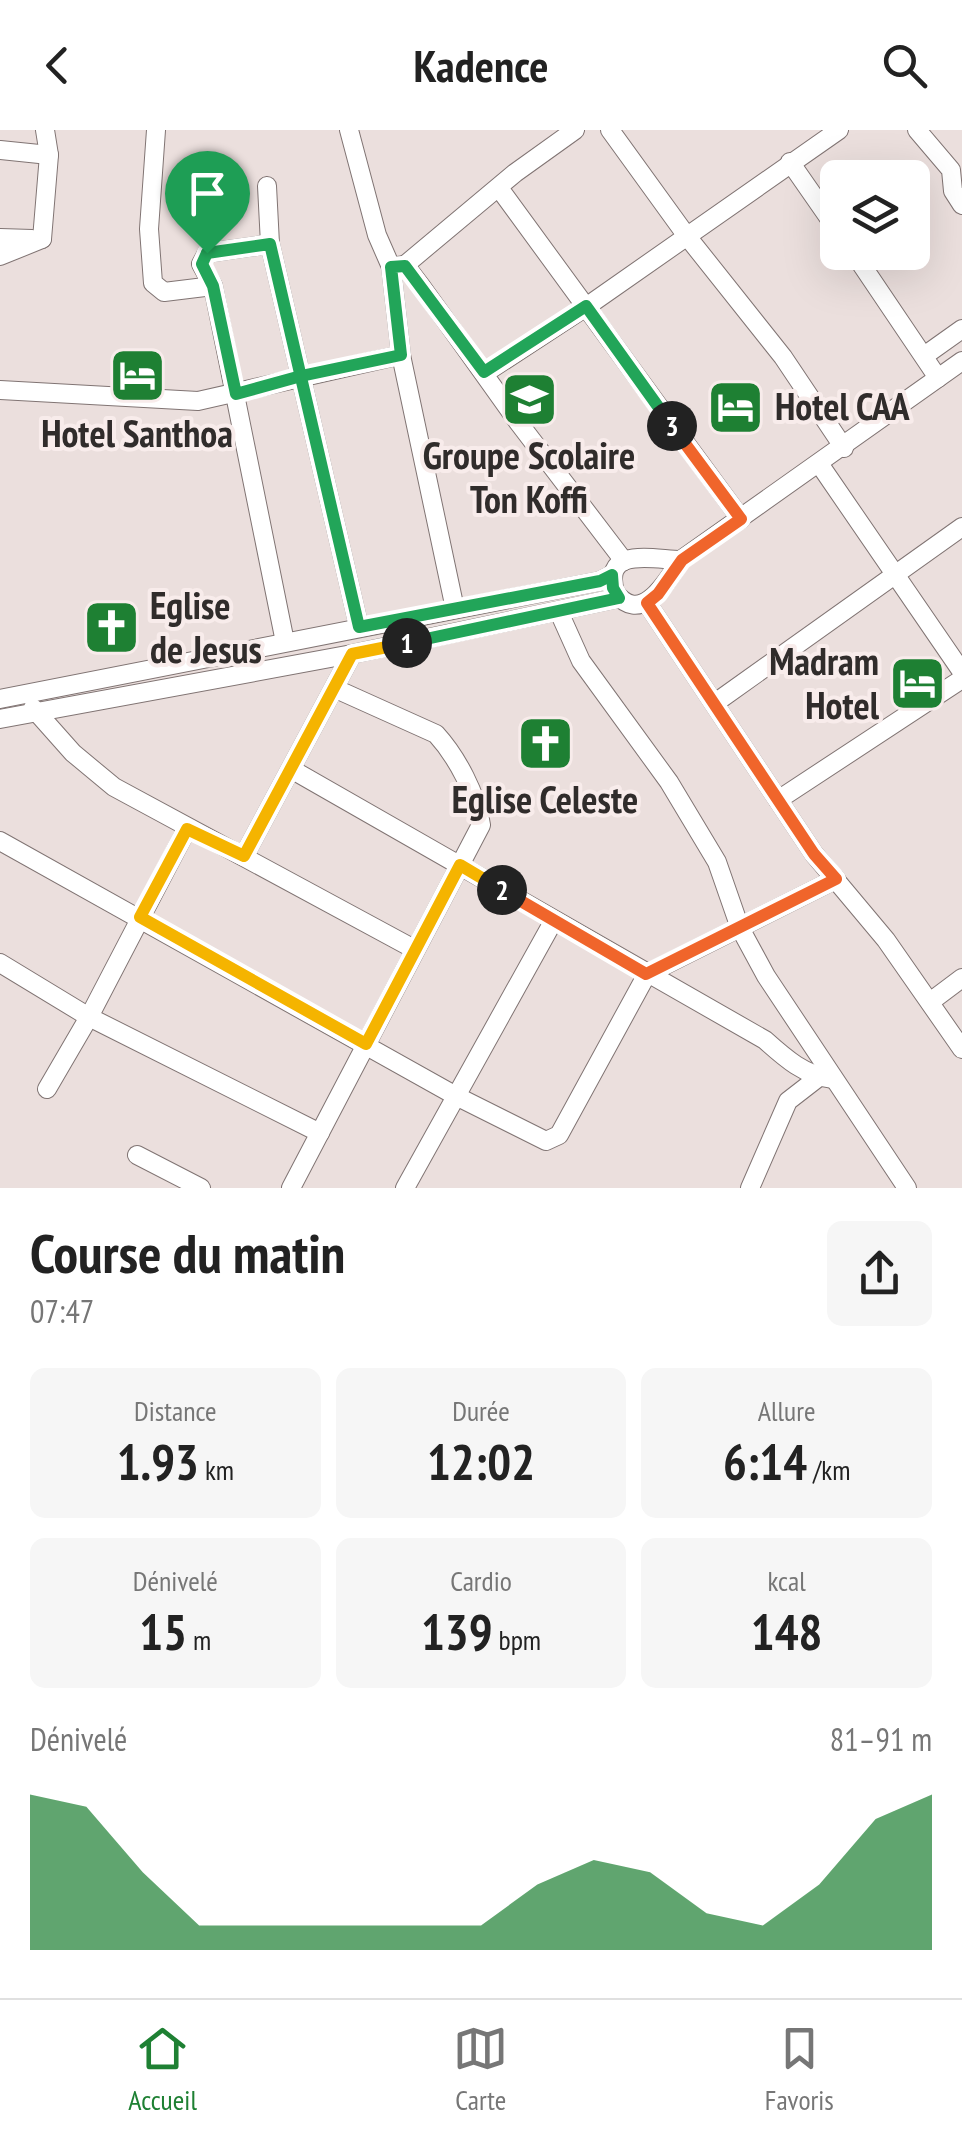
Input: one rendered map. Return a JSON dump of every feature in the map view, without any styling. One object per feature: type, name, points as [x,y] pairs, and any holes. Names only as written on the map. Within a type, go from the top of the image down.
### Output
[{"type":"street","points":[[42,239],[48,155],[45,130]]},
{"type":"street","points":[[156,130],[149,229],[154,283],[164,292],[213,286]]},
{"type":"street","points":[[349,130],[377,234],[398,266],[484,372],[618,568],[613,588],[619,598]]},
{"type":"street","points":[[398,266],[515,172],[575,130]]},
{"type":"street","points":[[610,130],[686,235],[783,357],[844,448]]},
{"type":"street","points":[[484,372],[839,130]]},
{"type":"street","points":[[917,130],[951,170],[954,192],[962,205]]},
{"type":"street","points":[[0,150],[48,155]]},
{"type":"street","points":[[790,162],[820,205]]},
{"type":"street","points":[[267,186],[270,244],[359,627]]},
{"type":"street","points":[[499,188],[741,519]]},
{"type":"street","points":[[0,238],[42,239]]},
{"type":"street","points":[[0,256],[42,239]]},
{"type":"street","points":[[270,244],[207,253],[202,264],[213,286],[285,642]]},
{"type":"street","points":[[398,266],[401,355],[456,609]]},
{"type":"street","points":[[864,270],[938,378]]},
{"type":"street","points":[[924,356],[962,329]]},
{"type":"street","points":[[0,390],[198,401],[401,355]]},
{"type":"street","points":[[0,720],[352,654],[619,598],[638,605],[647,603],[682,560],[962,361]]},
{"type":"street","points":[[778,800],[962,675],[820,465]]},
{"type":"street","points":[[715,703],[962,527]]},
{"type":"street","points":[[0,698],[600,581],[634,557],[682,560]]},
{"type":"street","points":[[652,559],[660,570],[662,586]]},
{"type":"street","points":[[647,603],[814,854],[886,940],[962,1049]]},
{"type":"street","points":[[560,612],[581,661],[669,782],[717,862],[740,928],[826,1078],[908,1188]]},
{"type":"street","points":[[244,856],[352,654]]},
{"type":"street","points":[[291,1188],[481,826],[478,808],[446,746],[424,727],[336,689]]},
{"type":"street","points":[[23,695],[73,754],[114,787],[414,950]]},
{"type":"street","points":[[291,769],[765,1040],[792,1063],[826,1078]]},
{"type":"street","points":[[47,1089],[187,829]]},
{"type":"street","points":[[0,842],[456,1096],[546,1142],[559,1136],[646,974],[836,879]]},
{"type":"street","points":[[405,1188],[554,920]]},
{"type":"street","points":[[0,964],[89,1017],[320,1134]]},
{"type":"street","points":[[930,1002],[962,978]]},
{"type":"street","points":[[754,1186],[788,1101],[826,1078]]},
{"type":"street","points":[[137,1154],[201,1188]]},
{"type":"place","name":"Hotel Santhoa","points":[[137,376]]},
{"type":"place","name":"Groupe Scolaire Ton Koffi","points":[[529,399]]},
{"type":"place","name":"Hotel CAA","points":[[736,407]]},
{"type":"place","name":"Eglise de Jesus","points":[[111,628]]},
{"type":"place","name":"Madram Hotel","points":[[918,684]]},
{"type":"place","name":"Eglise Celeste","points":[[545,743]]},
{"type":"route","points":[[207,253],[202,264],[213,286],[236,394],[301,376],[401,355],[391,267],[405,266],[484,372],[586,306],[741,519],[682,560],[647,603],[814,854],[836,879],[646,974],[460,865],[366,1044],[140,917],[187,829],[244,856],[352,654],[619,598],[612,575],[600,581],[359,627],[301,376],[270,244],[207,253]]}]
